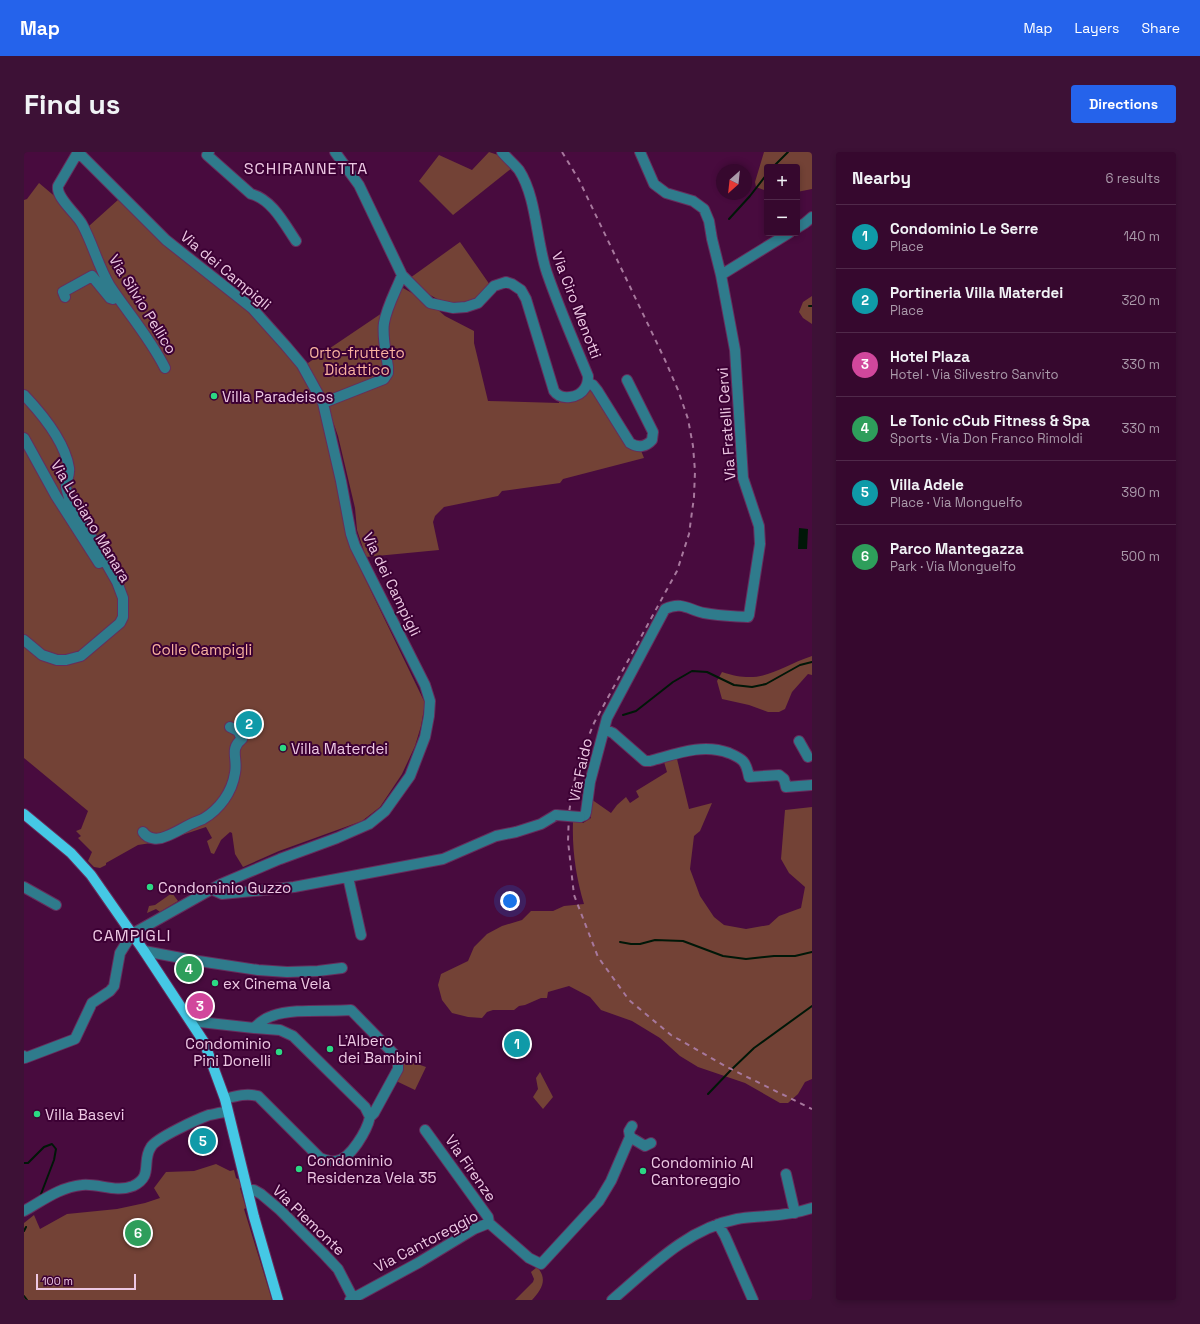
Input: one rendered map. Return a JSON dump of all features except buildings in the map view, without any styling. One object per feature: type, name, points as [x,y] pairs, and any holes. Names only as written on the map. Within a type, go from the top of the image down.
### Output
[{"type":"main road","points":[[24,814],[77,858],[91,875],[144,951],[204,1042],[225,1099],[227,1112],[278,1300]]},
{"type":"street","name":"Via Silvio Pellico","points":[[78,152],[58,186],[60,196],[83,224],[105,276],[117,296],[157,352],[165,368]]},
{"type":"street","name":"Via dei Campigli","points":[[78,152],[166,240],[240,298],[256,313],[302,365],[323,403],[341,481],[351,534],[355,546],[425,685],[430,702],[425,737],[410,776],[384,811],[369,824],[337,838],[280,858],[211,889],[132,934]]},
{"type":"street","points":[[209,152],[207,155],[251,194],[257,195],[271,206],[296,241]]},
{"type":"street","name":"Via Ciro Menotti","points":[[335,152],[359,185],[402,275],[430,303],[453,308],[466,307],[478,303],[494,286],[500,282],[512,284],[521,290],[526,299],[554,391],[556,394],[566,398],[584,390],[588,382],[588,376],[539,248],[536,221],[530,197],[518,170],[502,152]]},
{"type":"street","name":"Via Fratelli Cervi","points":[[640,152],[654,184],[666,193],[693,201],[704,209],[710,221],[712,239],[721,275],[735,350],[743,478],[757,518],[760,539],[748,617]]},
{"type":"street","points":[[800,226],[812,217]]},
{"type":"street","points":[[721,275],[784,236]]},
{"type":"street","points":[[323,403],[384,379],[388,373],[384,324],[389,305],[402,275]]},
{"type":"street","name":"Via Silvio Pellico","points":[[65,297],[63,292],[92,276],[110,298],[113,299],[117,296]]},
{"type":"street","name":"Via Ciro Menotti","points":[[588,382],[597,390],[630,442],[634,445],[641,446],[652,440],[653,432],[627,380]]},
{"type":"street","name":"Via Luciano Manara","points":[[24,395],[39,410],[54,432],[64,453],[70,468],[66,486],[69,498],[115,577],[120,588],[124,614],[122,620],[81,656],[66,660],[50,659],[42,655],[24,640]]},
{"type":"street","name":"Via Luciano Manara","points":[[24,438],[29,455],[123,602]]},
{"type":"street","name":"Via Faido","points":[[211,889],[222,894],[294,887],[443,859],[496,836],[516,832],[541,824],[556,815],[580,817],[585,815],[590,782],[607,718],[665,609],[675,605],[682,605],[702,613],[748,617]]},
{"type":"street","points":[[142,832],[145,836],[152,838],[163,838],[177,833],[202,819],[221,805],[231,789],[236,772],[236,755],[234,748],[242,739],[238,731],[230,727]]},
{"type":"street","points":[[604,729],[613,734],[645,761],[700,748],[711,749],[739,757],[747,766],[749,777],[779,775],[784,779],[786,787],[812,785]]},
{"type":"street","points":[[799,740],[808,757]]},
{"type":"street","points":[[348,877],[361,935]]},
{"type":"street","points":[[24,887],[56,905]]},
{"type":"street","points":[[24,1056],[25,1058],[75,1039],[92,1003],[110,991],[114,986],[120,953],[132,934]]},
{"type":"street","points":[[144,951],[258,970],[318,972],[342,968]]},
{"type":"street","points":[[225,1099],[250,1094],[258,1096],[320,1158],[328,1161],[342,1160],[348,1155],[366,1130],[370,1117],[374,1113],[398,1069],[398,1060],[394,1054],[351,1010],[284,1012],[261,1021],[254,1028]]},
{"type":"street","points":[[191,1021],[280,1030],[293,1036],[365,1107],[370,1117]]},
{"type":"street","points":[[24,1217],[33,1211],[30,1210],[56,1192],[73,1186],[83,1185],[117,1189],[132,1186],[140,1182],[146,1174],[148,1152],[154,1143],[208,1116],[227,1112]]},
{"type":"street","name":"Via Cantoreggio","points":[[352,1299],[418,1263],[474,1229],[489,1223],[529,1258],[542,1264],[599,1201],[611,1181],[630,1138],[629,1132],[632,1126]]},
{"type":"street","name":"Via Firenze","points":[[426,1130],[488,1217],[489,1223]]},
{"type":"street","points":[[630,1138],[645,1146],[651,1144]]},
{"type":"street","points":[[786,1174],[795,1213]]},
{"type":"street","name":"Via Piemonte","points":[[248,1190],[254,1190],[262,1194],[324,1254],[338,1269],[352,1299]]},
{"type":"street","points":[[612,1300],[676,1246],[697,1233],[718,1224],[737,1219],[795,1213],[812,1208]]},
{"type":"street","points":[[737,1219],[754,1224]]},
{"type":"street","points":[[718,1224],[725,1236],[753,1300]]},
{"type":"green space","points":[[489,152],[501,156],[512,168],[453,215],[419,181],[439,155],[472,170]]},
{"type":"green space","points":[[764,152],[812,152],[812,189],[800,191],[800,164],[764,164],[764,190],[756,187],[755,182]]},
{"type":"green space","name":"Colle Campigli","points":[[39,183],[89,226],[119,199],[161,242],[250,309],[285,347],[322,406],[347,537],[357,562],[424,701],[421,726],[415,746],[402,774],[380,807],[362,821],[279,851],[243,867],[235,854],[232,833],[230,832],[221,840],[214,854],[211,853],[207,841],[212,838],[206,827],[164,841],[138,845],[100,868],[94,867],[88,861],[92,852],[78,838],[81,836],[76,831],[81,829],[88,811],[24,758],[24,200],[27,199]]},
{"type":"green space","points":[[460,242],[490,285],[474,300],[453,302],[439,300],[427,293],[410,278]]},
{"type":"green space","points":[[403,288],[430,303],[445,316],[474,331],[474,343],[488,401],[559,403],[559,396],[566,398],[588,383],[630,442],[640,448],[644,458],[563,479],[560,483],[502,491],[498,496],[444,507],[435,516],[433,522],[439,550],[366,557],[357,530],[355,508],[338,436],[327,405],[387,379],[387,330],[389,318],[396,296]]},
{"type":"green space","points":[[812,296],[812,324],[803,318],[799,312],[803,302]]},
{"type":"green space","name":"Orto-frutteto Didattico","points":[[382,313],[384,371],[381,378],[325,402],[305,365]]},
{"type":"green space","points":[[812,656],[812,675],[808,674],[792,692],[785,709],[779,712],[768,712],[749,705],[722,699],[717,681],[722,672],[736,676],[759,676],[769,674]]},
{"type":"green space","points":[[677,759],[689,809],[712,803],[700,831],[694,836],[690,869],[700,896],[714,917],[724,925],[746,929],[769,925],[779,916],[801,908],[805,887],[789,873],[781,859],[785,810],[812,807],[812,1079],[805,1082],[798,1094],[788,1103],[780,1103],[745,1083],[698,1067],[680,1056],[660,1038],[632,1021],[601,1010],[590,997],[569,986],[548,992],[547,998],[541,998],[519,1006],[514,1010],[493,1010],[487,1012],[482,1018],[468,1017],[452,1013],[442,1000],[438,985],[441,974],[468,961],[474,947],[487,934],[502,926],[522,920],[531,911],[553,911],[564,906],[584,904],[575,863],[573,822],[579,821],[583,823],[591,818],[591,799],[611,813],[626,797],[630,803],[639,797],[636,791],[667,772],[664,762]]},
{"type":"green space","points":[[172,893],[178,901],[160,912],[156,909],[147,913],[149,906],[155,905]]},
{"type":"green space","points":[[400,1058],[426,1067],[415,1090],[394,1080]]},
{"type":"green space","points":[[540,1072],[553,1097],[543,1109],[533,1097],[538,1089],[536,1078]]},
{"type":"green space","points":[[216,1164],[230,1171],[234,1170],[236,1178],[240,1180],[242,1187],[240,1188],[246,1208],[244,1209],[272,1300],[24,1300],[24,1223],[34,1215],[40,1229],[67,1214],[117,1209],[145,1203],[160,1198],[154,1188],[166,1172],[194,1171]]},
{"type":"green space","points":[[537,1267],[543,1280],[539,1292],[532,1300],[515,1300],[533,1282],[534,1279],[531,1272]]},
{"type":"shaded area","points":[[799,528],[808,529],[807,549],[798,549]]},
{"type":"waterway","points":[[776,164],[788,152]]},
{"type":"waterway","points":[[729,219],[764,178]]},
{"type":"waterway","points":[[623,715],[636,711],[673,682],[692,671],[707,672],[734,685],[752,687],[766,684],[800,665],[812,662]]},
{"type":"waterway","points":[[620,942],[640,944],[655,940],[683,941],[723,956],[746,959],[774,956],[795,956],[812,952]]},
{"type":"waterway","points":[[708,1094],[754,1048],[812,1006]]},
{"type":"waterway","points":[[24,1163],[28,1163],[44,1147],[52,1144],[56,1149],[54,1160],[41,1194]]},
{"type":"waterway","points":[[24,1231],[26,1227]]},
{"type":"waterway","points":[[24,1296],[27,1300]]},
{"type":"railway","points":[[562,152],[579,180],[678,390],[688,419],[693,446],[695,471],[694,497],[689,534],[677,571],[594,723],[581,755],[573,786],[569,813],[568,841],[574,895],[598,957],[629,1000],[671,1035],[727,1067],[812,1109]]},
{"type":"place","name":"Villa Paradeisos","points":[[214,396]]},
{"type":"place","name":"Portineria Villa Materdei","points":[[249,724]]},
{"type":"place","name":"Villa Materdei","points":[[283,748]]},
{"type":"place","name":"Condominio Guzzo","points":[[150,887]]},
{"type":"place","name":"Le Tonic cCub Fitness & Spa","points":[[189,969]]},
{"type":"place","name":"ex Cinema Vela","points":[[215,983]]},
{"type":"place","name":"Hotel Plaza","points":[[200,1006]]},
{"type":"place","name":"Condominio Le Serre","points":[[517,1044]]},
{"type":"place","name":"L'Albero dei Bambini","points":[[330,1049]]},
{"type":"place","name":"Condominio Pini Donelli","points":[[279,1052]]},
{"type":"place","name":"Villa Basevi","points":[[37,1114]]},
{"type":"place","name":"Villa Adele","points":[[203,1141]]},
{"type":"place","name":"Condominio Residenza Vela 35","points":[[299,1169]]},
{"type":"place","name":"Condominio Al Cantoreggio","points":[[643,1171]]},
{"type":"place","name":"Parco Mantegazza","points":[[138,1233]]},
{"type":"district","name":"SCHIRANNETTA","points":[[306,168]]},
{"type":"district","name":"CAMPIGLI","points":[[132,935]]}]
